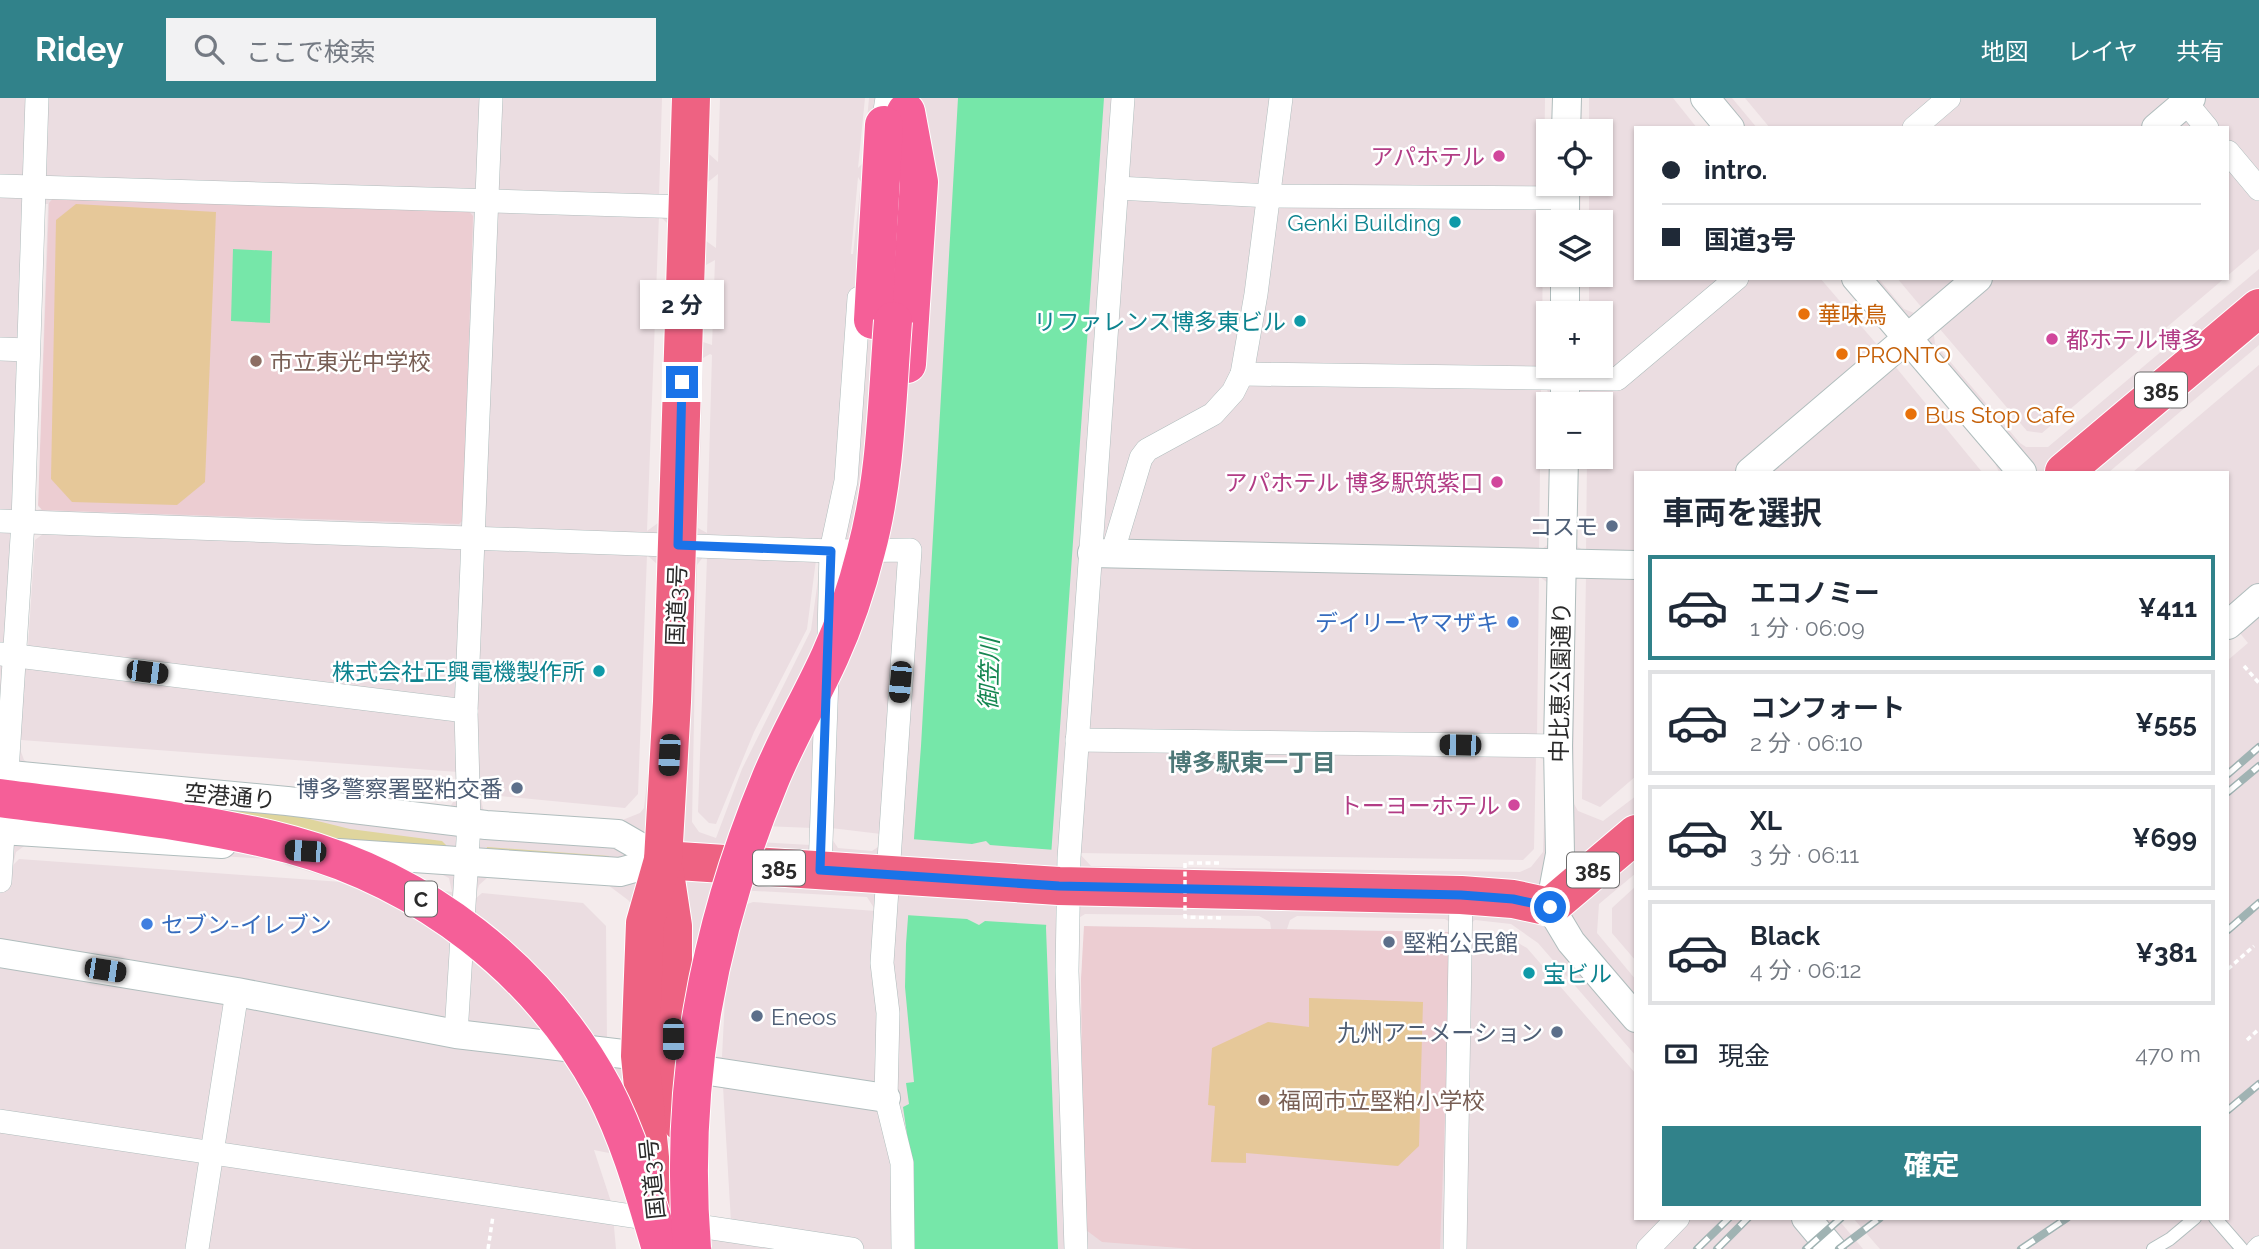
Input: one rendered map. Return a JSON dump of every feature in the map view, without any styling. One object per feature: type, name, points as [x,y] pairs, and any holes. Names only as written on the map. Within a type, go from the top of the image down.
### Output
[{"type":"highway","name":"国道3号","points":[[658,1241],[657,1059],[673,926],[663,860],[678,545],[691,98]]},
{"type":"highway","points":[[693,1243],[679,1150],[679,1083],[685,1019],[700,928],[711,887],[752,773],[814,648],[849,547],[863,464],[883,174],[896,108]]},
{"type":"highway","points":[[693,1243],[687,1179],[689,1113],[699,1019],[719,930],[770,779],[830,656],[849,551],[881,475],[896,108]]},
{"type":"highway","name":"385","points":[[2065,471],[2259,308]]},
{"type":"highway","name":"C","points":[[1,801],[210,831],[292,848],[367,875],[437,913],[509,970],[542,1005],[581,1057],[621,1134],[658,1241]]},
{"type":"highway","name":"385","points":[[1550,907],[1634,836]]},
{"type":"highway","name":"空港通り","points":[[663,860],[890,877],[1064,886],[1461,895],[1513,899],[1550,907]]},
{"type":"highway","name":"国道3号","points":[[657,1059],[693,1243]]},
{"type":"street","points":[[0,881],[11,521],[28,350],[37,98]]},
{"type":"street","points":[[456,1034],[469,824],[466,711],[491,98]]},
{"type":"street","points":[[1076,1249],[1064,886],[1077,740],[1102,553],[1123,98]]},
{"type":"street","points":[[1102,553],[1141,458],[1147,450],[1213,414],[1233,392],[1241,374],[1270,196],[1281,98]]},
{"type":"street","points":[[1566,119],[1567,98]]},
{"type":"street","points":[[1705,98],[1728,126]]},
{"type":"street","points":[[1916,126],[1949,98]]},
{"type":"street","points":[[2158,126],[2186,100],[2206,126]]},
{"type":"street","points":[[2229,153],[2259,189]]},
{"type":"street","points":[[0,186],[687,207]]},
{"type":"street","points":[[1117,188],[1270,196],[1565,201]]},
{"type":"street","points":[[1241,374],[1565,383],[1617,379],[1735,280]]},
{"type":"street","points":[[1858,280],[2021,471]]},
{"type":"street","points":[[1751,471],[1976,280]]},
{"type":"street","points":[[0,349],[28,350]]},
{"type":"street","name":"中比恵公園通り","points":[[1550,907],[1560,854],[1558,746],[1564,469]]},
{"type":"street","points":[[11,521],[849,551],[910,550],[890,877],[882,964],[888,1013],[886,1098],[902,1163],[903,1249]]},
{"type":"street","points":[[820,870],[849,551]]},
{"type":"street","points":[[1102,553],[1634,565]]},
{"type":"street","points":[[2229,624],[2259,598]]},
{"type":"street","points":[[7,655],[466,711]]},
{"type":"street","points":[[1077,740],[1558,746]]},
{"type":"street","name":"空港通り","points":[[1,801],[301,803],[469,824],[618,834],[663,860]]},
{"type":"street","name":"空港通り","points":[[1,801],[467,862],[620,872],[663,860]]},
{"type":"street","points":[[1455,1249],[1461,895]]},
{"type":"street","points":[[1550,907],[1571,942],[1634,1016]]},
{"type":"street","points":[[0,953],[237,992],[456,1034],[657,1059],[886,1098]]},
{"type":"street","points":[[197,1249],[237,992]]},
{"type":"street","points":[[0,1121],[496,1196],[658,1241],[852,1249]]},
{"type":"street","points":[[1647,1249],[1676,1220]]},
{"type":"street","points":[[1808,1220],[1832,1249]]},
{"type":"lane","points":[[2153,1249],[2171,1240],[2192,1220]]},
{"type":"lane","points":[[2218,1220],[2253,1247]]},
{"type":"path","points":[[2244,666],[2259,683]]},
{"type":"path","points":[[1219,863],[1185,863],[1185,917],[1221,918]]},
{"type":"path","points":[[2229,968],[2254,946]]},
{"type":"path","points":[[2247,1040],[2259,1030]]},
{"type":"path","points":[[488,1249],[496,1196]]},
{"type":"shaded area","points":[[662,98],[672,98],[669,194],[659,197]]},
{"type":"shaded area","points":[[711,98],[720,98],[718,162],[709,154]]},
{"type":"shaded area","points":[[865,98],[869,98],[863,163],[858,168]]},
{"type":"shaded area","points":[[1545,98],[1554,98],[1554,119],[1545,119]]},
{"type":"shaded area","points":[[1582,98],[1589,98],[1589,119],[1581,119]]},
{"type":"shaded area","points":[[1673,98],[1689,98],[1712,126],[1695,126]]},
{"type":"shaded area","points":[[1732,98],[1745,98],[1768,126],[1755,126]]},
{"type":"shaded area","points":[[718,174],[716,248],[706,241],[708,182]]},
{"type":"shaded area","points":[[858,177],[861,182],[851,254]]},
{"type":"shaded area","name":"市立東光中学校","points":[[55,196],[467,209],[473,216],[463,520],[459,524],[42,510],[38,505],[49,203]]},
{"type":"shaded area","points":[[1581,196],[1589,196],[1589,210],[1580,210]]},
{"type":"shaded area","points":[[42,204],[48,204],[38,506],[41,509],[37,510],[35,509]]},
{"type":"shaded area","points":[[76,204],[216,212],[205,482],[177,505],[72,502],[51,479],[56,220]]},
{"type":"shaded area","points":[[659,215],[668,224],[658,523],[647,531]]},
{"type":"shaded area","points":[[2259,249],[2259,269],[2048,447],[2026,447],[2020,443],[1935,344],[1934,335],[1939,328],[2027,431],[2042,433],[2222,280],[2229,280],[2229,274]]},
{"type":"shaded area","points":[[715,260],[712,345],[703,342],[706,265]]},
{"type":"shaded area","points":[[1822,280],[1844,280],[1885,328],[1886,338],[1879,347]]},
{"type":"shaded area","points":[[1880,280],[1899,280],[1923,309],[1914,313],[1904,309]]},
{"type":"shaded area","points":[[1543,287],[1553,287],[1552,301],[1542,301]]},
{"type":"shaded area","points":[[1580,287],[1589,287],[1589,301],[1579,301]]},
{"type":"shaded area","points":[[2259,345],[2259,365],[2134,471],[2110,471]]},
{"type":"shaded area","points":[[710,354],[707,533],[698,528],[703,358]]},
{"type":"shaded area","points":[[1901,361],[1912,363],[1993,459],[1999,471],[1981,471],[1894,365]]},
{"type":"shaded area","points":[[1540,469],[1550,469],[1549,544],[1539,551]]},
{"type":"shaded area","points":[[1577,469],[1587,469],[1586,552],[1578,547]]},
{"type":"shaded area","points":[[43,534],[35,540],[28,646],[22,640],[32,535]]},
{"type":"shaded area","points":[[647,555],[657,564],[652,739],[644,808],[640,813],[615,823],[488,813],[483,809],[480,794],[625,808],[638,794]]},
{"type":"shaded area","points":[[703,557],[707,557],[698,812],[709,823],[716,824],[754,732],[807,629],[816,560],[820,565],[811,630],[742,769],[716,838],[699,832],[692,822],[697,565]]},
{"type":"shaded area","points":[[1539,576],[1549,584],[1546,732],[1537,737]]},
{"type":"shaded area","points":[[1586,576],[1582,799],[1600,807],[1634,778],[1634,798],[1603,821],[1578,811],[1573,802],[1576,580]]},
{"type":"shaded area","points":[[2239,632],[2248,643],[2229,659],[2229,640]]},
{"type":"shaded area","points":[[21,740],[458,772],[455,799],[450,807],[32,765],[24,760],[20,749]]},
{"type":"shaded area","points":[[1536,756],[1546,764],[1543,852],[1531,867],[1520,872],[1091,866],[1079,853],[1523,860],[1534,849]]},
{"type":"shaded area","points":[[46,790],[293,815],[350,829],[442,841],[446,845],[445,848],[205,831]]},
{"type":"shaded area","points":[[762,826],[813,828],[810,845],[756,842]]},
{"type":"shaded area","points":[[831,828],[881,834],[881,845],[872,851],[838,848],[830,836]]},
{"type":"shaded area","points":[[27,844],[269,859],[342,882],[19,859],[13,865],[16,852]]},
{"type":"shaded area","points":[[487,847],[609,856],[609,861],[486,854]]},
{"type":"shaded area","points":[[402,870],[443,875],[449,878],[452,892],[438,890]]},
{"type":"shaded area","points":[[1634,875],[1634,888],[1612,908],[1612,933],[1634,959],[1634,978],[1597,933],[1599,904]]},
{"type":"shaded area","points":[[487,878],[608,885],[628,900],[633,906],[630,1039],[607,1042],[606,926],[583,903],[482,893],[475,899],[479,885]]},
{"type":"shaded area","points":[[737,890],[867,897],[876,911],[753,902],[739,907],[728,938],[722,1057],[708,1056],[704,1055],[707,1022]]},
{"type":"shaded area","points":[[1085,914],[1259,916],[1270,922],[1271,929],[1084,926],[1081,978],[1082,1147],[1077,919]]},
{"type":"shaded area","points":[[1297,916],[1445,919],[1450,922],[1452,932],[1287,929],[1290,920]]},
{"type":"shaded area","points":[[1475,920],[1511,924],[1538,943],[1634,1054],[1634,1072],[1527,948],[1506,936],[1470,932],[1471,923]]},
{"type":"shaded area","name":"福岡市立堅粕小学校","points":[[1083,926],[1452,932],[1440,1249],[1193,1249],[1102,1242],[1082,1227]]},
{"type":"shaded area","points":[[1309,998],[1423,1002],[1419,1146],[1398,1166],[1246,1153],[1246,1163],[1211,1162],[1215,1106],[1208,1105],[1212,1048],[1268,1022],[1309,1027]]},
{"type":"shaded area","points":[[700,1085],[723,1087],[731,1222],[702,1220]]},
{"type":"shaded area","points":[[610,1148],[642,1249],[616,1249],[612,1205],[594,1150],[609,1153]]},
{"type":"shaded area","points":[[1839,1220],[1855,1220],[1880,1249],[1863,1249]]},
{"type":"water","name":"御笠川","points":[[958,98],[1104,98],[1046,928],[1058,1249],[910,1249],[911,1162],[903,1107],[909,1104],[906,1083],[914,1082],[905,987],[906,944],[921,746]]},
{"type":"water","points":[[233,249],[272,251],[270,323],[231,321]]},
{"type":"pier","points":[[911,839],[972,844],[986,841],[990,845],[1055,850],[1049,925],[985,921],[979,925],[967,919],[905,915]]},
{"type":"railway","points":[[2229,773],[2259,747]]},
{"type":"railway","points":[[2229,791],[2259,766]]},
{"type":"railway","points":[[2229,929],[2259,903]]},
{"type":"railway","points":[[2229,1109],[2259,1084]]},
{"type":"railway","points":[[1697,1249],[1727,1220]]},
{"type":"railway","points":[[1717,1249],[1746,1220]]},
{"type":"railway","points":[[1806,1249],[1839,1220]]},
{"type":"railway","points":[[1839,1249],[1877,1220]]},
{"type":"railway","points":[[2021,1249],[2064,1220]]},
{"type":"place","name":"アパホテル","points":[[1499,156]]},
{"type":"place","name":"Genki Building","points":[[1455,222]]},
{"type":"place","name":"華味鳥","points":[[1804,314]]},
{"type":"place","name":"リファレンス博多東ビル","points":[[1300,321]]},
{"type":"place","name":"都ホテル博多","points":[[2052,339]]},
{"type":"place","name":"PRONTO","points":[[1842,354]]},
{"type":"place","name":"市立東光中学校","points":[[256,361]]},
{"type":"place","name":"Bus Stop Cafe","points":[[1911,414]]},
{"type":"place","name":"アパホテル 博多駅筑紫口","points":[[1497,482]]},
{"type":"place","name":"コスモ","points":[[1612,526]]},
{"type":"place","name":"デイリーヤマザキ","points":[[1513,622]]},
{"type":"place","name":"株式会社正興電機製作所","points":[[599,671]]},
{"type":"place","name":"博多警察署堅粕交番","points":[[517,788]]},
{"type":"place","name":"トーヨーホテル","points":[[1514,805]]},
{"type":"place","name":"セブン-イレブン","points":[[147,924]]},
{"type":"place","name":"堅粕公民館","points":[[1389,942]]},
{"type":"place","name":"宝ビル","points":[[1529,973]]},
{"type":"place","name":"Eneos","points":[[757,1016]]},
{"type":"place","name":"九州アニメーション","points":[[1557,1032]]},
{"type":"place","name":"福岡市立堅粕小学校","points":[[1264,1100]]},
{"type":"district","name":"博多駅東一丁目","points":[[1252,762]]},
{"type":"route","points":[[682,382],[678,545],[831,551],[820,870],[1059,886],[1461,895],[1513,899],[1550,907]]}]
